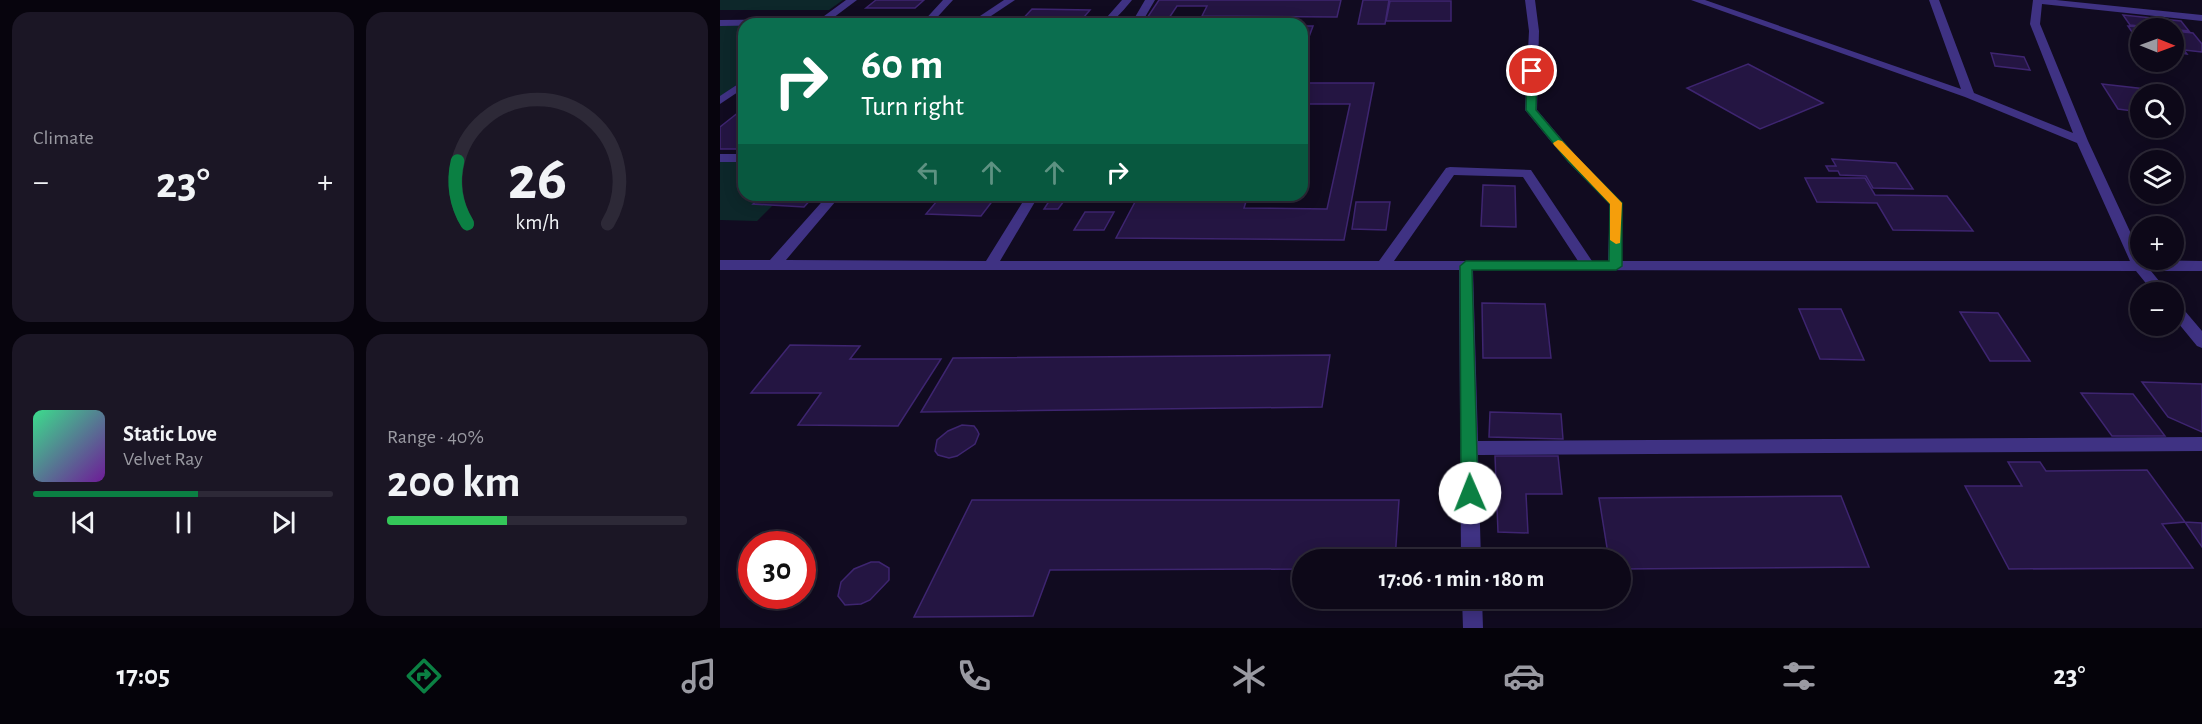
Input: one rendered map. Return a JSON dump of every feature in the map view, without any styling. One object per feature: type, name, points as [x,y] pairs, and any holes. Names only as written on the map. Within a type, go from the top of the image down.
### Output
[{"type":"street","points":[[828,18],[852,0]]},
{"type":"street","points":[[932,18],[948,0]]},
{"type":"street","points":[[982,18],[1010,0]]},
{"type":"street","points":[[1111,18],[1126,0]]},
{"type":"street","points":[[1140,18],[1150,0]]},
{"type":"street","points":[[1530,0],[1534,31],[1531,110],[1572,159],[1616,203],[1616,266]]},
{"type":"street","points":[[1696,0],[1969,95],[2082,141]]},
{"type":"street","points":[[1934,0],[1969,95]]},
{"type":"street","points":[[2130,245],[2082,141],[2035,24],[2039,1],[2202,18]]},
{"type":"street","points":[[720,23],[737,23]]},
{"type":"street","points":[[720,33],[737,23]]},
{"type":"street","points":[[720,101],[738,88]]},
{"type":"street","points":[[720,158],[738,158]]},
{"type":"street","points":[[1383,266],[1450,171],[1527,173],[1588,266]]},
{"type":"street","points":[[773,266],[830,201]]},
{"type":"street","points":[[990,266],[1029,201]]},
{"type":"street","points":[[720,265],[2130,265]]},
{"type":"street","points":[[1466,266],[1471,549]]},
{"type":"street","points":[[2184,266],[2202,266]]},
{"type":"street","points":[[2143,270],[2153,282]]},
{"type":"street","points":[[2184,320],[2202,342]]},
{"type":"street","points":[[1469,448],[2202,444]]},
{"type":"street","points":[[1472,609],[1473,628]]},
{"type":"green space","points":[[720,0],[843,0],[829,10],[720,10]]},
{"type":"green space","points":[[720,25],[738,25],[738,84],[720,97]]},
{"type":"green space","points":[[720,162],[738,162],[738,201],[757,201],[754,204],[773,205],[757,221],[720,220]]},
{"type":"building","points":[[876,0],[924,0],[915,8],[866,8]]},
{"type":"building","points":[[1159,0],[1341,0],[1337,17],[1202,16],[1207,6],[1177,6],[1169,18],[1147,18]]},
{"type":"building","points":[[1363,0],[1389,0],[1385,24],[1358,24]]},
{"type":"building","points":[[1390,1],[1451,1],[1451,21],[1386,21]]},
{"type":"building","points":[[1032,9],[1090,10],[1083,18],[1024,18]]},
{"type":"building","points":[[2123,15],[2152,18],[2130,18],[2130,25]]},
{"type":"building","points":[[1308,26],[1313,26],[1308,40]]},
{"type":"building","points":[[2184,32],[2193,33],[2202,44],[2202,52],[2184,50]]},
{"type":"building","points":[[1991,53],[2024,57],[2030,70],[1995,66]]},
{"type":"building","points":[[1748,64],[1823,103],[1760,129],[1687,88]]},
{"type":"building","points":[[1308,83],[1374,83],[1344,240],[1116,238],[1135,202],[1246,201],[1244,208],[1327,209],[1350,104],[1308,104]]},
{"type":"building","points":[[2102,84],[2130,87],[2130,111],[2118,109]]},
{"type":"building","points":[[738,113],[738,149],[720,149],[720,127]]},
{"type":"building","points":[[1832,159],[1896,163],[1913,189],[1873,188],[1866,176],[1840,175],[1838,171],[1829,171],[1826,166],[1836,166]]},
{"type":"building","points":[[1805,178],[1865,178],[1875,195],[1947,196],[1973,231],[1893,230],[1877,203],[1817,202]]},
{"type":"building","points":[[1483,185],[1515,186],[1516,227],[1481,226]]},
{"type":"building","points":[[756,201],[810,201],[804,207],[753,204]]},
{"type":"building","points":[[937,201],[992,201],[981,216],[926,214]]},
{"type":"building","points":[[1049,201],[1064,201],[1058,209],[1044,209]]},
{"type":"building","points":[[1356,202],[1390,202],[1386,230],[1352,229]]},
{"type":"building","points":[[1085,212],[1114,212],[1104,230],[1074,230]]},
{"type":"building","points":[[1482,303],[1545,304],[1551,358],[1483,358]]},
{"type":"building","points":[[1799,309],[1841,309],[1864,360],[1820,359]]},
{"type":"building","points":[[1960,312],[1998,313],[2030,361],[1990,361]]},
{"type":"building","points":[[790,345],[860,346],[850,359],[941,359],[898,426],[798,425],[821,393],[751,393]]},
{"type":"building","points":[[1330,355],[1322,407],[921,412],[953,358]]},
{"type":"building","points":[[2142,382],[2202,384],[2202,432],[2168,417]]},
{"type":"building","points":[[2081,393],[2133,394],[2165,436],[2112,436]]},
{"type":"building","points":[[1490,412],[1561,414],[1563,439],[1489,437]]},
{"type":"building","points":[[962,425],[974,426],[977,430],[979,434],[975,444],[957,456],[949,458],[938,455],[935,451],[937,440],[948,431]]},
{"type":"building","points":[[1495,456],[1558,456],[1562,494],[1526,494],[1528,533],[1498,532]]},
{"type":"building","points":[[2008,462],[2040,462],[2046,471],[2147,470],[2185,522],[2162,524],[2193,568],[2009,569],[1965,486],[2022,486]]},
{"type":"building","points":[[1841,496],[1869,567],[1631,569],[1631,549],[1607,549],[1599,498]]},
{"type":"building","points":[[972,500],[1399,500],[1396,549],[1292,549],[1292,569],[1050,570],[1033,616],[914,617]]},
{"type":"building","points":[[2185,522],[2202,523],[2202,547]]},
{"type":"building","points":[[871,562],[879,562],[889,568],[889,580],[870,600],[861,604],[845,605],[838,596],[841,582],[854,569]]},
{"type":"slow traffic","points":[[1558,143],[1616,203],[1616,240]]},
{"type":"route","points":[[1470,493],[1466,266],[1616,266],[1616,203],[1572,159],[1531,110],[1532,71]]}]
